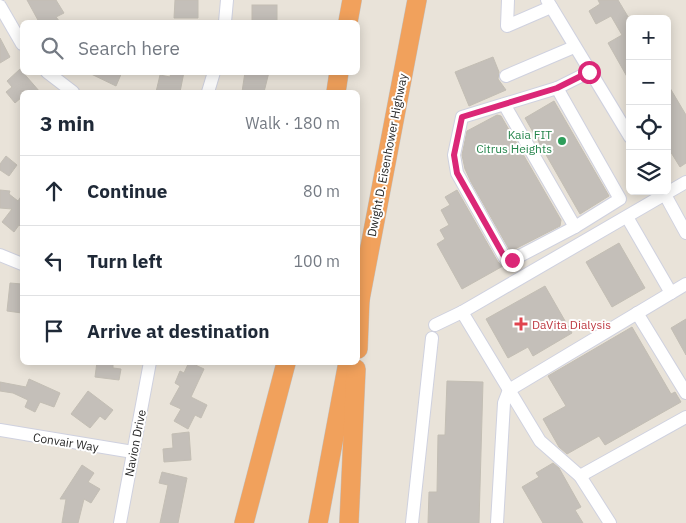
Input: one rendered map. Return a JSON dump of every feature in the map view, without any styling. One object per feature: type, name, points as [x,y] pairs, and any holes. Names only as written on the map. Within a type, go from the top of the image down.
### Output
[{"type":"highway","points":[[348,20],[352,0]]},
{"type":"highway","name":"Dwight D. Eisenhower Highway","points":[[360,297],[417,0]]},
{"type":"highway","points":[[336,90],[339,75]]},
{"type":"highway","points":[[244,523],[286,365]]},
{"type":"highway","points":[[257,523],[287,365]]},
{"type":"highway","points":[[318,523],[347,365]]},
{"type":"highway","points":[[349,523],[357,365]]},
{"type":"street","points":[[225,20],[227,0]]},
{"type":"street","points":[[508,0],[507,26],[549,3],[626,131]]},
{"type":"street","points":[[0,6],[20,41]]},
{"type":"street","points":[[506,76],[574,47]]},
{"type":"street","points":[[589,72],[557,88],[462,117],[454,155],[457,173],[505,258],[512,260],[575,227],[620,199]]},
{"type":"street","points":[[51,75],[70,90]]},
{"type":"street","points":[[209,90],[213,75]]},
{"type":"street","points":[[557,88],[671,293]]},
{"type":"street","points":[[504,104],[575,227]]},
{"type":"street","points":[[671,190],[686,182]]},
{"type":"street","points":[[435,325],[462,312],[661,195]]},
{"type":"street","points":[[665,195],[686,233]]},
{"type":"street","points":[[0,255],[20,263]]},
{"type":"street","points":[[497,523],[504,403],[509,390],[686,284]]},
{"type":"street","points":[[462,312],[540,441],[580,476],[610,523]]},
{"type":"street","points":[[637,313],[686,393]]},
{"type":"street","points":[[412,523],[432,338]]},
{"type":"street","name":"Navion Drive","points":[[120,523],[149,365]]},
{"type":"street","points":[[580,476],[686,416]]},
{"type":"street","name":"Convair Way","points":[[0,430],[133,452]]},
{"type":"building","points":[[27,0],[56,0],[64,13],[56,17],[58,20],[38,20]]},
{"type":"building","points":[[175,0],[198,0],[198,18],[174,18]]},
{"type":"building","points":[[598,0],[618,0],[627,15],[626,75],[608,43],[622,35],[611,16],[596,24],[589,11],[600,4]]},
{"type":"building","points":[[252,5],[277,5],[277,20],[252,20]]},
{"type":"building","points":[[0,38],[10,57],[0,63]]},
{"type":"building","points":[[493,57],[499,72],[498,79],[506,90],[469,106],[455,72]]},
{"type":"building","points":[[20,69],[20,75],[25,75],[38,90],[20,90],[20,99],[15,103],[6,92],[12,87],[7,81]]},
{"type":"building","points":[[93,75],[121,75],[116,86]]},
{"type":"building","points":[[160,75],[170,77],[170,75],[183,75],[180,90],[156,90]]},
{"type":"building","points":[[245,75],[268,75],[264,90],[242,90]]},
{"type":"building","points":[[671,90],[686,115],[686,163],[680,167],[671,152]]},
{"type":"building","points":[[554,101],[609,196],[580,214],[525,118]]},
{"type":"building","points":[[497,115],[501,116],[561,220],[560,226],[513,250],[509,249],[471,182],[465,169],[462,155],[467,131]]},
{"type":"building","points":[[6,156],[17,165],[9,176],[0,170],[0,164]]},
{"type":"building","points":[[0,190],[10,191],[9,194],[18,201],[20,198],[20,226],[14,232],[2,222],[12,209],[0,208]]},
{"type":"building","points":[[457,190],[498,262],[503,266],[462,289],[437,244],[445,239],[440,230],[449,225],[441,210],[450,205],[445,197]]},
{"type":"building","points":[[619,243],[645,288],[612,307],[586,262]]},
{"type":"building","points":[[10,283],[20,284],[20,313],[7,311]]},
{"type":"building","points":[[545,286],[572,333],[533,356],[528,347],[508,358],[486,319]]},
{"type":"building","points":[[686,319],[686,355],[671,328]]},
{"type":"building","points":[[632,327],[671,394],[675,392],[681,402],[605,445],[599,436],[567,454],[559,447],[543,419],[566,406],[548,376]]},
{"type":"building","points":[[97,365],[113,365],[113,368],[121,369],[119,380],[95,377]]},
{"type":"building","points":[[188,365],[195,365],[204,369],[191,397],[207,405],[201,418],[195,415],[188,429],[174,421],[181,409],[170,404],[180,386],[175,383],[180,371],[184,373]]},
{"type":"building","points":[[29,379],[60,393],[54,407],[40,402],[35,412],[25,407],[28,400],[13,393],[0,391],[0,382],[26,387]]},
{"type":"building","points":[[447,381],[483,382],[479,523],[428,523],[429,492],[437,492],[438,435],[445,435]]},
{"type":"building","points":[[88,391],[113,410],[105,420],[100,416],[90,428],[71,414]]},
{"type":"building","points":[[189,432],[191,460],[164,462],[163,449],[173,448],[172,434]]},
{"type":"building","points":[[553,463],[559,468],[581,507],[575,510],[583,523],[543,523],[522,487],[539,477],[536,473]]},
{"type":"building","points":[[82,465],[94,473],[88,482],[100,489],[91,503],[84,499],[78,523],[62,523],[66,499],[60,499]]},
{"type":"building","points":[[162,472],[187,478],[178,523],[160,523],[168,485],[159,483]]},
{"type":"place","name":"Kaia FIT Citrus Heights","points":[[562,141]]},
{"type":"place","name":"DaVita Dialysis","points":[[521,324]]},
{"type":"route","points":[[512,260],[505,258],[457,173],[454,155],[462,117],[557,88],[589,72]]}]
